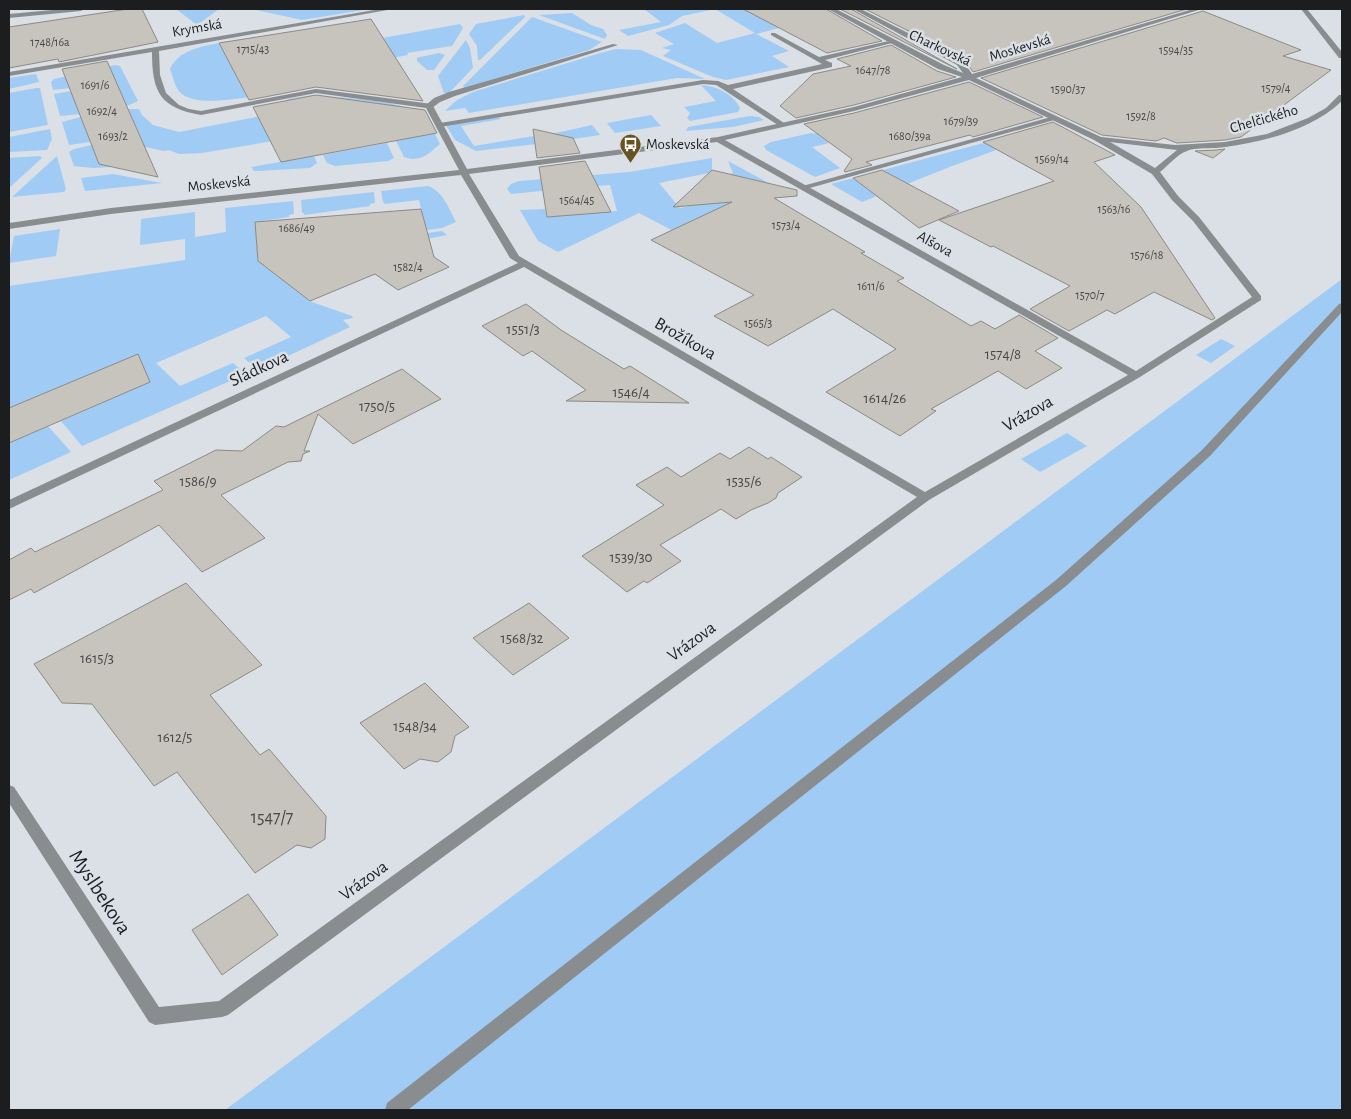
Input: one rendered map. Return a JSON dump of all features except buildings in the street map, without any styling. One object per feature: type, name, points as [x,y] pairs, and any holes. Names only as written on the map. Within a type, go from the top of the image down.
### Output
[{"type":"street","points":[[9,16],[81,9]]},
{"type":"street","name":"Krymská","points":[[9,74],[390,9]]},
{"type":"street","name":"Charkovská","points":[[832,9],[941,67],[971,78]]},
{"type":"street","name":"Charkovská","points":[[856,9],[960,63],[971,78]]},
{"type":"street","name":"Moskevská","points":[[9,226],[121,209],[464,172],[718,139],[863,107],[971,78],[1027,59],[1199,9]]},
{"type":"street","points":[[1304,9],[1342,56]]},
{"type":"street","points":[[726,88],[829,65],[773,34]]},
{"type":"street","points":[[818,59],[893,42]]},
{"type":"street","points":[[155,50],[155,74],[167,100],[174,107],[187,112],[201,113],[316,91],[429,106],[437,100],[452,94],[615,45]]},
{"type":"street","name":"Chelčického","points":[[971,78],[1097,138],[1155,172],[1175,198],[1196,219],[1258,298]]},
{"type":"street","points":[[440,125],[685,83],[718,83],[781,125]]},
{"type":"street","name":"Chelčického","points":[[1097,138],[1185,148],[1239,142],[1280,132],[1312,119],[1336,104],[1342,97]]},
{"type":"street","points":[[429,106],[464,172]]},
{"type":"street","points":[[802,186],[1054,119]]},
{"type":"street","name":"Alšova","points":[[718,139],[1136,375]]},
{"type":"street","points":[[1155,172],[1185,148]]},
{"type":"street","name":"Brožíkova","points":[[464,172],[515,258],[925,497]]},
{"type":"street","name":"Sládkova","points":[[9,505],[524,264]]},
{"type":"street","name":"Vrázova","points":[[155,1016],[222,1008],[925,497],[1136,375],[1258,298]]},
{"type":"street","points":[[394,1110],[1061,584],[1206,453],[1342,306]]},
{"type":"street","name":"Myslbekova","points":[[9,791],[155,1016]]},
{"type":"shaded area","points":[[176,9],[219,9],[197,25]]},
{"type":"shaded area","points":[[252,9],[370,9],[302,20]]},
{"type":"shaded area","points":[[644,9],[715,9],[682,16],[669,25],[628,36],[619,30],[661,22]]},
{"type":"shaded area","points":[[715,9],[744,9],[779,28],[756,34],[789,51],[772,56],[789,67],[726,80],[713,77],[663,56],[671,50],[662,48],[674,44],[655,33],[685,23],[717,43],[755,33]]},
{"type":"shaded area","points":[[572,13],[591,25],[603,29],[607,35],[605,39],[539,15]]},
{"type":"shaded area","points":[[524,15],[525,17],[478,60],[477,46],[469,34],[476,24]]},
{"type":"shaded area","points":[[532,17],[602,42],[589,50],[464,88],[463,86]]},
{"type":"shaded area","points":[[460,24],[463,28],[452,46],[407,53],[408,55],[392,58],[377,39]]},
{"type":"shaded area","points":[[466,40],[470,48],[473,68],[449,93],[444,93],[438,76]]},
{"type":"shaded area","points":[[219,43],[232,67],[315,83],[246,98],[226,100],[208,101],[193,99],[182,94],[176,86],[170,69],[174,63],[184,53]]},
{"type":"shaded area","points":[[616,49],[641,50],[705,79],[677,78],[469,113],[465,108],[445,111],[457,100],[473,92]]},
{"type":"shaded area","points":[[439,53],[445,55],[434,70],[427,70],[417,61],[417,58]]},
{"type":"shaded area","points":[[115,65],[120,66],[138,101],[127,106],[112,74],[70,88],[53,90],[51,82],[54,79]]},
{"type":"shaded area","points":[[36,74],[39,82],[9,89],[9,78]]},
{"type":"shaded area","points":[[701,85],[719,89],[729,95],[740,108],[738,112],[690,121],[687,118],[690,113],[684,107],[716,101]]},
{"type":"shaded area","points":[[40,88],[48,125],[9,132],[9,93]]},
{"type":"shaded area","points":[[72,91],[80,114],[60,116],[54,94]]},
{"type":"shaded area","points":[[313,95],[385,102],[412,110],[422,115],[427,121],[440,144],[428,154],[419,158],[409,159],[404,157],[396,141],[414,137],[404,119],[202,153],[179,154],[169,150],[164,151],[145,147],[128,109],[139,109],[142,115],[153,125],[179,132],[291,110],[286,102],[288,99]]},
{"type":"shaded area","points":[[651,115],[661,126],[615,133],[607,123]]},
{"type":"shaded area","points":[[750,116],[759,117],[764,120],[733,127],[686,131],[688,127]]},
{"type":"shaded area","points":[[81,117],[90,142],[69,145],[62,122]]},
{"type":"shaded area","points":[[498,117],[501,119],[461,126],[474,146],[540,135],[545,143],[476,151],[455,140],[446,125]]},
{"type":"shaded area","points":[[592,125],[600,135],[553,142],[547,135]]},
{"type":"shaded area","points":[[1047,126],[1055,129],[952,166],[862,202],[831,184]]},
{"type":"shaded area","points":[[50,129],[52,139],[47,150],[9,152],[9,137]]},
{"type":"shaded area","points":[[811,133],[817,134],[829,143],[812,147],[840,168],[815,177],[766,150],[764,146],[771,142]]},
{"type":"shaded area","points":[[387,143],[394,158],[388,161],[335,166],[327,163],[323,155]]},
{"type":"shaded area","points":[[92,145],[95,153],[105,151],[113,167],[93,168],[74,166],[69,152]]},
{"type":"shaded area","points":[[40,156],[42,158],[9,188],[9,158]]},
{"type":"shaded area","points":[[57,156],[66,189],[64,192],[12,197]]},
{"type":"shaded area","points":[[314,156],[317,163],[310,168],[254,171],[251,167]]},
{"type":"shaded area","points":[[712,158],[712,170],[709,173],[659,183],[680,208],[742,196],[724,176],[733,173],[728,161],[776,187],[685,237],[639,213],[558,252],[538,241],[520,210],[545,209],[547,217],[617,211],[610,185],[583,187],[580,176],[629,172]]},
{"type":"shaded area","points":[[113,174],[162,183],[85,191],[81,178]]},
{"type":"shaded area","points":[[570,177],[571,188],[511,194],[507,189],[511,184],[519,181]]},
{"type":"shaded area","points":[[428,186],[442,196],[456,222],[442,228],[387,235],[425,224],[419,200],[385,204],[381,191]]},
{"type":"shaded area","points":[[374,192],[375,203],[370,204],[370,206],[304,215],[302,213],[301,200]]},
{"type":"shaded area","points":[[293,201],[294,214],[289,215],[289,217],[255,222],[295,251],[442,231],[447,235],[323,259],[296,289],[309,301],[352,316],[353,318],[343,320],[350,327],[258,370],[244,358],[291,337],[266,316],[156,363],[180,386],[233,363],[246,374],[82,446],[61,421],[116,397],[93,373],[9,408],[9,286],[185,260],[185,239],[140,245],[141,219],[195,212],[195,237],[226,232],[225,208]]},
{"type":"shaded area","points":[[60,229],[56,256],[9,263],[14,236]]},
{"type":"shaded area","points":[[1342,279],[1342,1110],[225,1110],[1264,337]]},
{"type":"shaded area","points":[[1221,339],[1235,346],[1211,363],[1196,355]]},
{"type":"shaded area","points":[[48,426],[71,452],[9,480],[9,443]]},
{"type":"shaded area","points":[[1067,433],[1087,446],[1040,472],[1021,459]]},
{"type":"place","name":"Moskevská","points":[[630,163]]}]
